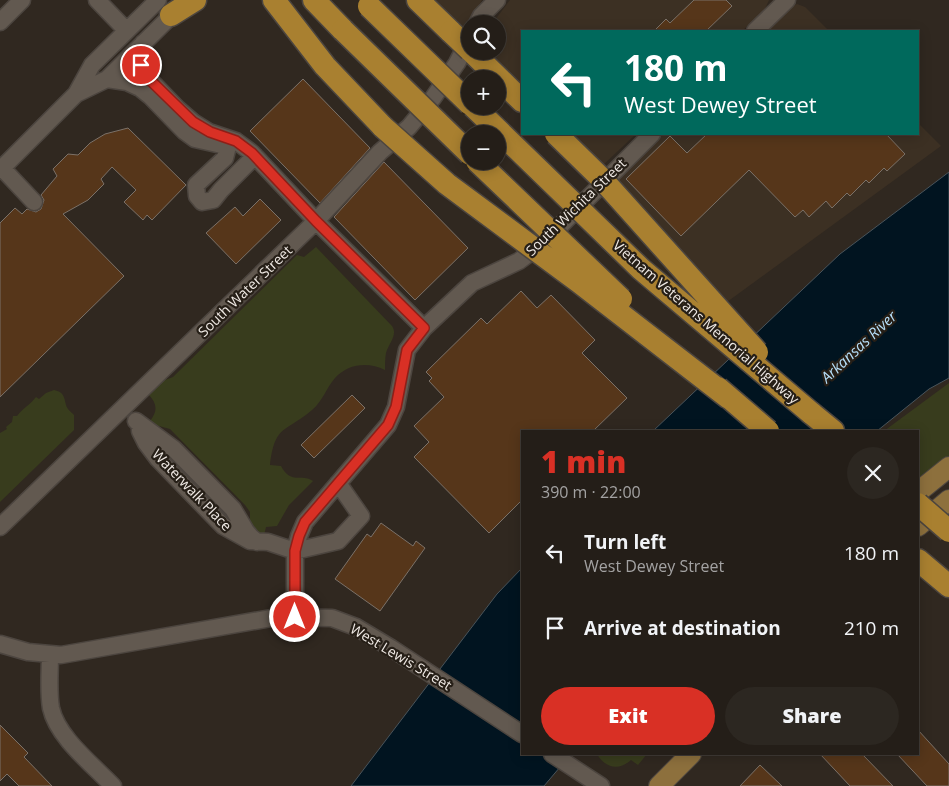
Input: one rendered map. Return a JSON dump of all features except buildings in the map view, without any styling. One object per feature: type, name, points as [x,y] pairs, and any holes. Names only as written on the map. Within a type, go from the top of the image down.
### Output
[{"type":"highway","points":[[172,5],[195,0]]},
{"type":"highway","points":[[274,0],[325,66],[383,127],[447,184],[579,282],[729,398]]},
{"type":"highway","points":[[314,0],[461,145]]},
{"type":"highway","points":[[364,0],[461,95]]},
{"type":"highway","points":[[418,0],[461,35]]},
{"type":"highway","points":[[479,60],[521,101]]},
{"type":"highway","name":"Vietnam Veterans Memorial Highway","points":[[482,115],[641,269],[832,430]]},
{"type":"highway","points":[[557,135],[601,178],[811,413]]},
{"type":"highway","points":[[487,170],[571,252],[729,398],[767,430]]},
{"type":"highway","points":[[919,505],[949,531]]},
{"type":"highway","points":[[919,561],[949,586]]},
{"type":"main road","points":[[919,491],[949,467]]},
{"type":"main road","points":[[919,525],[949,500]]},
{"type":"main road","points":[[651,786],[670,755]]},
{"type":"main road","points":[[659,786],[690,755]]},
{"type":"street","points":[[0,22],[22,0]]},
{"type":"street","points":[[97,0],[126,30]]},
{"type":"street","points":[[482,15],[497,0]]},
{"type":"street","points":[[756,30],[786,0]]},
{"type":"street","points":[[34,202],[1,169],[76,94],[92,65],[126,30],[172,5]]},
{"type":"street","points":[[76,94],[107,79],[143,43],[172,5]]},
{"type":"street","name":"South Water Street","points":[[0,527],[316,221],[380,152],[409,127],[433,98],[457,63],[461,35]]},
{"type":"street","points":[[143,43],[141,65],[148,78],[178,109],[193,122],[210,132],[236,141],[254,155],[316,221],[424,328]]},
{"type":"street","points":[[107,79],[127,82],[140,88],[184,131],[195,139],[228,146],[254,155]]},
{"type":"street","name":"South Wichita Street","points":[[295,617],[295,551],[299,536],[305,522],[388,425],[396,407],[407,350],[424,328],[472,284],[519,261],[543,243],[651,135]]},
{"type":"street","points":[[228,146],[225,158],[196,185],[197,196],[202,202],[213,200],[254,155]]},
{"type":"street","name":"Waterwalk Place","points":[[124,408],[140,425],[162,439],[174,450],[233,509],[251,537],[258,542],[268,542],[295,551]]},
{"type":"street","points":[[295,551],[338,541],[361,516],[338,484]]},
{"type":"street","name":"West Lewis Street","points":[[0,644],[28,652],[55,654],[277,617],[332,618],[356,627],[391,648],[521,733]]},
{"type":"street","points":[[55,654],[51,710],[57,724],[64,736],[113,786]]},
{"type":"street","points":[[554,755],[597,783]]},
{"type":"shaded area","points":[[431,0],[482,0],[473,15],[461,15],[461,30]]},
{"type":"shaded area","points":[[510,0],[769,0],[764,11],[743,30],[521,30],[521,89],[506,74],[506,70],[501,70],[491,60],[506,60],[506,15],[499,15]]},
{"type":"shaded area","points":[[797,4],[805,7],[828,30],[768,30],[790,8]]},
{"type":"shaded area","points":[[919,124],[941,146],[727,302],[615,180],[662,135],[919,135]]},
{"type":"shaded area","points":[[570,135],[635,135],[602,166]]},
{"type":"green space","points":[[316,247],[392,326],[394,336],[386,353],[385,370],[372,365],[358,365],[340,373],[316,406],[278,436],[272,452],[270,465],[281,466],[292,477],[313,481],[289,505],[277,526],[266,527],[264,535],[250,526],[250,512],[245,505],[170,429],[148,423],[154,415],[156,408],[154,401],[148,394],[160,382],[173,377],[297,255],[304,257]]},
{"type":"green space","points":[[949,383],[949,456],[919,483],[919,430],[885,430]]},
{"type":"green space","points":[[54,390],[62,394],[67,408],[74,415],[74,430],[0,502],[0,433],[7,429],[6,427],[12,422],[13,416],[17,416],[36,397],[39,399],[46,393]]},
{"type":"green space","points":[[598,755],[646,755],[638,765],[631,760],[617,767],[608,765]]},
{"type":"water","name":"Arkansas River","points":[[949,172],[949,378],[929,389],[878,430],[654,430],[840,254]]},
{"type":"water","points":[[521,569],[521,755],[570,755],[544,786],[351,786],[497,594]]},
{"type":"route","points":[[141,65],[148,78],[193,122],[210,132],[236,141],[252,153],[316,221],[424,328],[407,350],[396,407],[388,425],[305,522],[295,551],[295,617]]}]
